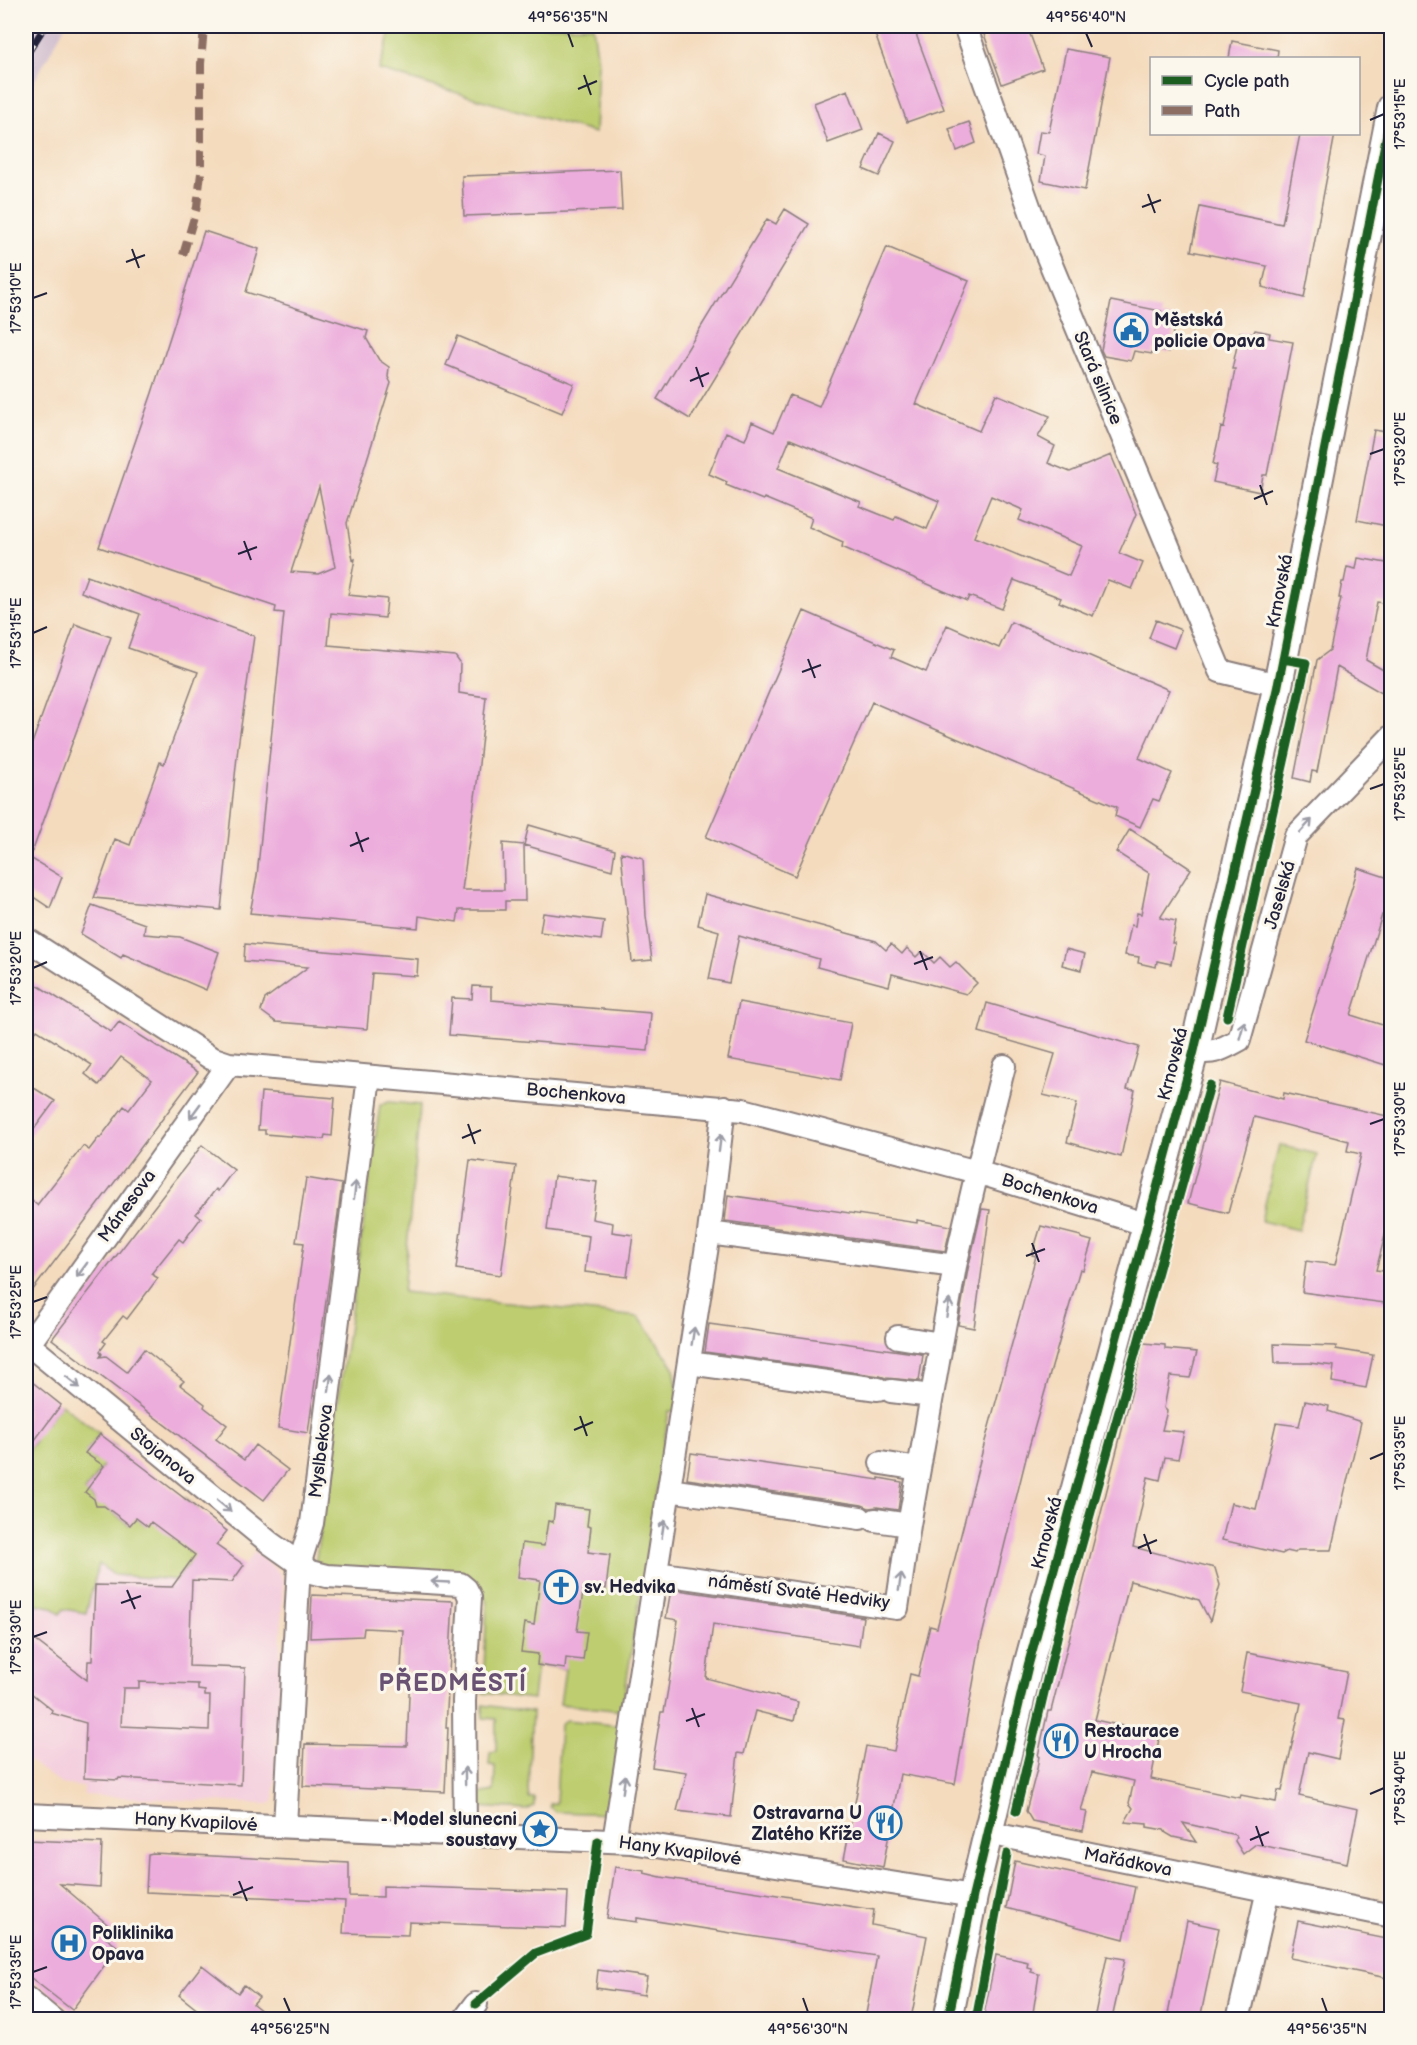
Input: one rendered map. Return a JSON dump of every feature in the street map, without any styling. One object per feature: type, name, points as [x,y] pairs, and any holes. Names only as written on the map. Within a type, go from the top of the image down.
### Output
[{"type":"main road","name":"Krnovská","points":[[948,2019],[973,1896],[1028,1666],[1194,1051],[1278,685],[1392,108]]},
{"type":"street","name":"Stará silnice","points":[[965,26],[1042,243],[1220,671],[1278,685]]},
{"type":"street","name":"Jaselská","points":[[1194,1051],[1209,1053],[1221,1050],[1239,1040],[1296,836],[1392,736]]},
{"type":"street","name":"Bochenkova","points":[[26,939],[211,1058],[229,1064],[743,1110],[976,1172],[1148,1225]]},
{"type":"street","name":"Mánesova","points":[[27,1346],[229,1064]]},
{"type":"street","name":"náměstí Svaté Hedviky","points":[[656,1573],[897,1608],[909,1525],[955,1266],[976,1172],[1004,1066]]},
{"type":"street","name":"Myslbekova","points":[[285,1826],[300,1565],[312,1523],[369,1077]]},
{"type":"street","points":[[614,1841],[709,1233],[724,1107]]},
{"type":"street","points":[[709,1233],[955,1266]]},
{"type":"street","points":[[898,1337],[941,1344]]},
{"type":"street","name":"Stojanova","points":[[27,1346],[270,1544],[300,1565]]},
{"type":"street","points":[[689,1363],[932,1396]]},
{"type":"street","points":[[881,1463],[919,1468]]},
{"type":"street","points":[[669,1490],[909,1525]]},
{"type":"street","points":[[300,1565],[320,1575],[460,1584],[466,1589],[470,1597],[464,1701],[465,1835]]},
{"type":"street","name":"Hany Kvapilové","points":[[26,1815],[631,1842],[973,1896]]},
{"type":"street","name":"Mařádkova","points":[[988,1833],[1392,1916]]},
{"type":"street","points":[[1238,2019],[1269,1890]]},
{"type":"street","points":[[26,1998],[53,2019]]},
{"type":"shaded area","points":[[26,26],[65,26],[26,96]]},
{"type":"shaded area","points":[[254,1552],[278,1571],[283,1582],[272,1802],[268,1804],[84,1795],[84,1787],[61,1784],[26,1758],[26,1602],[51,1607],[60,1613],[64,1609],[86,1613],[99,1564],[178,1580],[232,1582]]},
{"type":"green space","points":[[392,26],[593,26],[598,63],[595,133],[379,70]]},
{"type":"green space","points":[[389,1102],[420,1105],[403,1292],[639,1317],[674,1367],[681,1412],[669,1411],[622,1711],[560,1704],[565,1669],[537,1665],[533,1699],[483,1693],[487,1603],[481,1587],[469,1576],[349,1572],[315,1566],[380,1105]]},
{"type":"green space","points":[[1279,1145],[1317,1154],[1298,1230],[1261,1221]]},
{"type":"green space","points":[[61,1404],[100,1434],[86,1452],[95,1460],[110,1442],[117,1447],[85,1491],[98,1505],[102,1504],[129,1525],[135,1517],[147,1526],[156,1515],[181,1502],[185,1497],[199,1510],[188,1524],[199,1557],[191,1560],[177,1580],[114,1575],[99,1564],[86,1613],[64,1609],[60,1614],[51,1607],[26,1602],[26,1453],[35,1441],[31,1437],[46,1425]]},
{"type":"green space","points":[[483,1705],[532,1712],[528,1790],[529,1798],[534,1798],[534,1806],[527,1810],[477,1807],[478,1794],[494,1791],[495,1766],[489,1765],[490,1752],[496,1751],[496,1719],[483,1718]]},
{"type":"green space","points":[[566,1720],[621,1726],[610,1800],[615,1814],[555,1812],[550,1807],[550,1804],[556,1803],[560,1724]]},
{"type":"building","points":[[872,26],[913,26],[944,109],[907,122]]},
{"type":"building","points":[[981,26],[1027,26],[1043,69],[1002,84]]},
{"type":"building","points":[[1232,41],[1278,50],[1277,57],[1229,57]]},
{"type":"building","points":[[1066,49],[1110,57],[1085,190],[1041,181],[1045,156],[1036,154],[1040,131],[1049,132]]},
{"type":"building","points":[[848,90],[863,130],[828,143],[814,103]]},
{"type":"building","points":[[969,122],[976,143],[957,151],[949,129]]},
{"type":"building","points":[[879,133],[895,141],[879,176],[863,169]]},
{"type":"building","points":[[1300,135],[1335,135],[1304,298],[1262,287],[1267,266],[1191,251],[1200,207],[1282,224]]},
{"type":"building","points":[[620,170],[622,210],[464,216],[462,176]]},
{"type":"building","points":[[785,209],[809,224],[690,419],[657,399],[767,219],[776,224]]},
{"type":"building","points":[[204,231],[259,249],[246,292],[368,331],[366,338],[379,360],[389,367],[388,377],[391,383],[347,523],[353,560],[355,559],[348,595],[387,599],[385,618],[331,613],[328,645],[455,656],[460,663],[459,693],[486,697],[462,890],[504,890],[503,843],[524,845],[525,901],[505,901],[505,910],[459,910],[457,922],[419,916],[418,928],[250,913],[257,876],[284,613],[275,612],[276,607],[99,547]],"holes":[[[319,487],[335,567],[318,574],[291,572]]]},
{"type":"building","points":[[887,247],[969,281],[916,404],[979,431],[996,394],[1050,416],[1038,437],[1055,446],[1048,463],[1070,472],[1111,455],[1136,514],[1119,553],[1143,563],[1132,589],[1108,580],[1093,616],[1059,602],[1061,598],[1014,580],[1002,609],[969,596],[967,601],[842,547],[843,542],[809,527],[812,518],[726,485],[727,482],[709,474],[726,432],[745,440],[752,422],[774,432],[790,395],[819,407]],"holes":[[[790,439],[939,501],[927,529],[896,516],[894,520],[859,506],[861,502],[778,468]],[[991,496],[1023,510],[1019,520],[1082,546],[1069,576],[974,537]]]},
{"type":"building","points":[[1111,301],[1161,311],[1160,316],[1176,319],[1169,352],[1153,349],[1152,354],[1134,351],[1131,361],[1104,356],[1101,350]]},
{"type":"building","points":[[1255,330],[1270,333],[1269,338],[1293,342],[1267,475],[1263,475],[1260,492],[1213,482],[1217,465],[1213,464],[1221,427],[1224,428],[1235,369],[1232,369],[1240,332],[1253,334]]},
{"type":"building","points":[[458,336],[574,384],[562,413],[446,365]]},
{"type":"building","points":[[1374,430],[1392,433],[1392,527],[1357,520]]},
{"type":"building","points":[[1358,558],[1392,564],[1392,604],[1377,602],[1366,660],[1392,675],[1392,699],[1337,667],[1317,772],[1312,771],[1310,782],[1294,778],[1317,660],[1330,650],[1342,582],[1344,582],[1347,567],[1356,569]]},
{"type":"building","points":[[87,576],[254,636],[238,747],[221,910],[94,898],[115,839],[130,845],[160,762],[164,764],[198,672],[128,648],[140,614],[81,592]]},
{"type":"building","points":[[804,611],[894,650],[891,657],[926,672],[947,625],[999,648],[1011,622],[1169,690],[1139,758],[1172,773],[1159,801],[1153,799],[1140,827],[1115,816],[1117,807],[872,702],[795,876],[706,837]]},
{"type":"building","points":[[1156,620],[1181,630],[1174,648],[1149,638]]},
{"type":"building","points":[[75,624],[111,637],[30,858],[62,877],[50,908],[26,892],[26,760]]},
{"type":"building","points":[[529,825],[615,850],[612,870],[524,845]]},
{"type":"building","points":[[1130,829],[1191,869],[1160,918],[1176,921],[1171,964],[1157,961],[1156,967],[1138,963],[1139,957],[1125,955],[1131,925],[1135,926],[1137,913],[1141,914],[1149,873],[1116,852]]},
{"type":"building","points":[[621,852],[643,858],[646,916],[652,960],[632,962]]},
{"type":"building","points":[[1358,868],[1392,879],[1392,918],[1382,915],[1351,1015],[1392,1028],[1392,1067],[1304,1040]]},
{"type":"building","points":[[705,894],[876,941],[886,950],[891,944],[902,954],[907,948],[916,957],[921,952],[923,955],[924,953],[934,963],[940,957],[950,967],[956,962],[977,983],[966,994],[892,974],[889,986],[817,967],[819,959],[739,936],[729,983],[709,979],[719,931],[698,925]]},
{"type":"building","points":[[92,905],[145,924],[144,934],[180,937],[219,952],[206,990],[123,954],[121,958],[81,934]]},
{"type":"building","points":[[543,913],[604,921],[601,940],[540,932]]},
{"type":"building","points":[[245,944],[418,959],[417,976],[372,973],[367,1029],[276,1022],[261,1011],[265,999],[308,967],[244,961]]},
{"type":"building","points":[[1066,949],[1085,954],[1081,970],[1062,965]]},
{"type":"building","points":[[26,978],[111,1032],[119,1022],[198,1072],[26,1299],[26,1196],[37,1205],[83,1146],[89,1150],[124,1106],[129,1110],[152,1080],[121,1057],[99,1085],[85,1074],[92,1065],[37,1030],[26,1046]]},
{"type":"building","points":[[473,986],[491,987],[491,1000],[651,1013],[648,1051],[449,1035],[452,998],[472,999]]},
{"type":"building","points":[[739,1002],[851,1023],[840,1080],[728,1059]]},
{"type":"building","points":[[987,1003],[1139,1047],[1127,1089],[1135,1090],[1121,1157],[1067,1142],[1077,1103],[1043,1095],[1055,1054],[979,1032]]},
{"type":"building","points":[[1220,1082],[1283,1099],[1284,1093],[1392,1117],[1392,1216],[1390,1216],[1376,1270],[1392,1272],[1392,1304],[1302,1292],[1306,1261],[1335,1265],[1361,1154],[1347,1151],[1349,1141],[1254,1117],[1228,1213],[1188,1203]]},
{"type":"building","points":[[26,1083],[55,1101],[26,1140]]},
{"type":"building","points":[[261,1092],[335,1098],[332,1136],[325,1135],[324,1139],[265,1134],[265,1130],[258,1130]]},
{"type":"building","points":[[202,1145],[234,1170],[196,1214],[201,1218],[183,1242],[179,1239],[151,1274],[158,1278],[127,1319],[123,1316],[103,1341],[106,1343],[100,1351],[102,1354],[100,1357],[106,1356],[127,1372],[144,1349],[184,1381],[180,1385],[227,1425],[216,1439],[244,1460],[255,1445],[288,1470],[264,1500],[52,1339]]},
{"type":"building","points":[[470,1160],[516,1166],[501,1275],[456,1269]]},
{"type":"building","points":[[554,1176],[597,1182],[592,1219],[613,1223],[612,1232],[633,1235],[627,1277],[585,1272],[589,1236],[547,1230]]},
{"type":"building","points":[[306,1178],[342,1184],[308,1433],[278,1428],[304,1243],[296,1242]]},
{"type":"building","points":[[728,1195],[951,1226],[945,1251],[725,1221]]},
{"type":"building","points":[[982,1209],[990,1210],[974,1328],[958,1325]]},
{"type":"building","points":[[1041,1226],[1092,1241],[1083,1270],[1080,1269],[1027,1454],[981,1640],[955,1784],[900,1774],[883,1867],[844,1859],[866,1746],[894,1751],[910,1674],[918,1676],[930,1626],[937,1628],[1036,1256],[1032,1255]]},
{"type":"building","points":[[709,1324],[921,1354],[923,1355],[919,1381],[705,1352]]},
{"type":"building","points":[[1144,1343],[1165,1345],[1165,1349],[1197,1352],[1190,1378],[1170,1376],[1164,1408],[1167,1411],[1162,1430],[1184,1432],[1178,1459],[1165,1457],[1160,1480],[1148,1477],[1133,1547],[1215,1568],[1220,1585],[1210,1621],[1199,1600],[1130,1581],[1095,1720],[1160,1734],[1151,1779],[1240,1798],[1241,1795],[1276,1802],[1278,1790],[1282,1791],[1301,1703],[1240,1691],[1247,1653],[1347,1672],[1338,1719],[1345,1720],[1338,1759],[1308,1752],[1299,1796],[1358,1809],[1347,1863],[1256,1844],[1243,1854],[1235,1841],[1236,1835],[1183,1823],[1196,1842],[1173,1837],[1164,1830],[1147,1827],[1147,1824],[1125,1822],[1133,1808],[1129,1803],[1134,1781],[1092,1772],[1081,1811],[1087,1812],[1083,1831],[1032,1821],[1026,1811],[1048,1711],[1051,1711]]},
{"type":"building","points":[[1274,1344],[1336,1346],[1336,1349],[1373,1355],[1366,1388],[1332,1382],[1334,1366],[1275,1363]]},
{"type":"building","points":[[26,1377],[61,1405],[26,1452]]},
{"type":"building","points":[[1305,1401],[1329,1406],[1328,1411],[1361,1422],[1331,1550],[1298,1550],[1295,1553],[1287,1551],[1282,1554],[1222,1540],[1231,1503],[1256,1509],[1276,1423],[1299,1426]]},
{"type":"building","points":[[100,1434],[227,1531],[216,1545],[244,1565],[232,1582],[192,1580],[189,1666],[245,1668],[241,1785],[84,1778],[86,1723],[51,1713],[52,1710],[26,1689],[26,1633],[87,1680],[88,1661],[92,1661],[95,1585],[172,1587],[195,1555],[151,1522],[148,1527],[136,1518],[130,1525],[104,1506],[96,1506],[94,1499],[85,1492],[104,1466],[85,1453]],"holes":[[[139,1682],[198,1684],[198,1690],[205,1691],[205,1696],[210,1696],[209,1730],[121,1726],[123,1688],[139,1688]]]},
{"type":"building","points":[[691,1453],[902,1482],[898,1510],[869,1508],[862,1505],[687,1479]]},
{"type":"building","name":"sv. Hedvika","points":[[555,1505],[589,1509],[587,1526],[591,1527],[588,1552],[610,1555],[606,1589],[584,1586],[577,1631],[587,1632],[583,1660],[566,1658],[565,1669],[537,1665],[538,1654],[521,1652],[525,1623],[534,1625],[540,1580],[518,1577],[522,1543],[544,1546],[548,1521],[553,1522]]},
{"type":"building","points":[[671,1589],[863,1617],[859,1646],[713,1624],[706,1678],[798,1702],[794,1721],[755,1711],[744,1754],[738,1753],[731,1817],[677,1811],[687,1772],[652,1767],[661,1712],[664,1712],[678,1620],[666,1618]]},
{"type":"building","points":[[312,1595],[453,1601],[445,1792],[303,1786],[305,1744],[407,1746],[410,1670],[401,1670],[403,1630],[364,1628],[363,1636],[310,1638]]},
{"type":"building","name":"Poliklinika Opava","points":[[26,1840],[102,1843],[100,1887],[60,1884],[113,1929],[106,1938],[118,1947],[72,2010],[26,1974]]},
{"type":"building","points":[[148,1854],[349,1863],[349,1896],[383,1897],[383,1886],[568,1892],[566,1928],[409,1922],[408,1935],[343,1933],[345,1901],[146,1892]]},
{"type":"building","points":[[1015,1861],[1135,1887],[1124,1939],[1006,1908]]},
{"type":"building","points":[[615,1867],[645,1871],[644,1873],[661,1877],[874,1910],[872,1925],[927,1936],[911,2019],[865,2019],[877,1956],[637,1918],[637,1922],[607,1918]]},
{"type":"building","points":[[1187,1921],[1219,1928],[1200,2019],[1167,2019]]},
{"type":"building","points":[[1298,1921],[1392,1940],[1392,1979],[1290,1958]]},
{"type":"building","points":[[996,1955],[1028,1962],[1027,1967],[1031,1968],[1031,1972],[1039,1974],[1032,2019],[983,2019]]},
{"type":"building","points":[[1107,1956],[1125,1959],[1123,1969],[1112,2019],[1094,2019]]},
{"type":"building","points":[[202,1965],[238,1993],[244,1985],[259,1997],[253,2004],[272,2019],[211,2019],[199,2011],[179,1995]]},
{"type":"building","points":[[598,1970],[647,1977],[644,1995],[596,1988]]},
{"type":"railway","points":[[26,56],[45,26]]},
{"type":"marked path","points":[[183,255],[197,207],[201,173],[201,64],[204,26]]},
{"type":"cycle path","points":[[948,2020],[973,1896],[1028,1666],[1194,1051],[1278,685],[1392,108]]},
{"type":"cycle path","points":[[1227,1017],[1306,663],[1283,659]]},
{"type":"cycle path","points":[[1016,1811],[1063,1612],[1210,1085]]},
{"type":"cycle path","points":[[476,2004],[536,1953],[586,1934],[598,1841]]},
{"type":"cycle path","points":[[976,2020],[1007,1854]]},
{"type":"place","name":"Městská policie Opava","points":[[1131,330]]},
{"type":"place","name":"sv. Hedvika","points":[[561,1587]]},
{"type":"place","name":"Restaurace U Hrocha","points":[[1061,1741]]},
{"type":"place","name":"Ostravarna U Zlatého Kříže","points":[[885,1823]]},
{"type":"place","name":"- Model slunecni soustavy","points":[[540,1829]]},
{"type":"place","name":"Poliklinika Opava","points":[[69,1943]]},
{"type":"district","name":"PŘEDMĚSTÍ","points":[[453,1683]]}]
